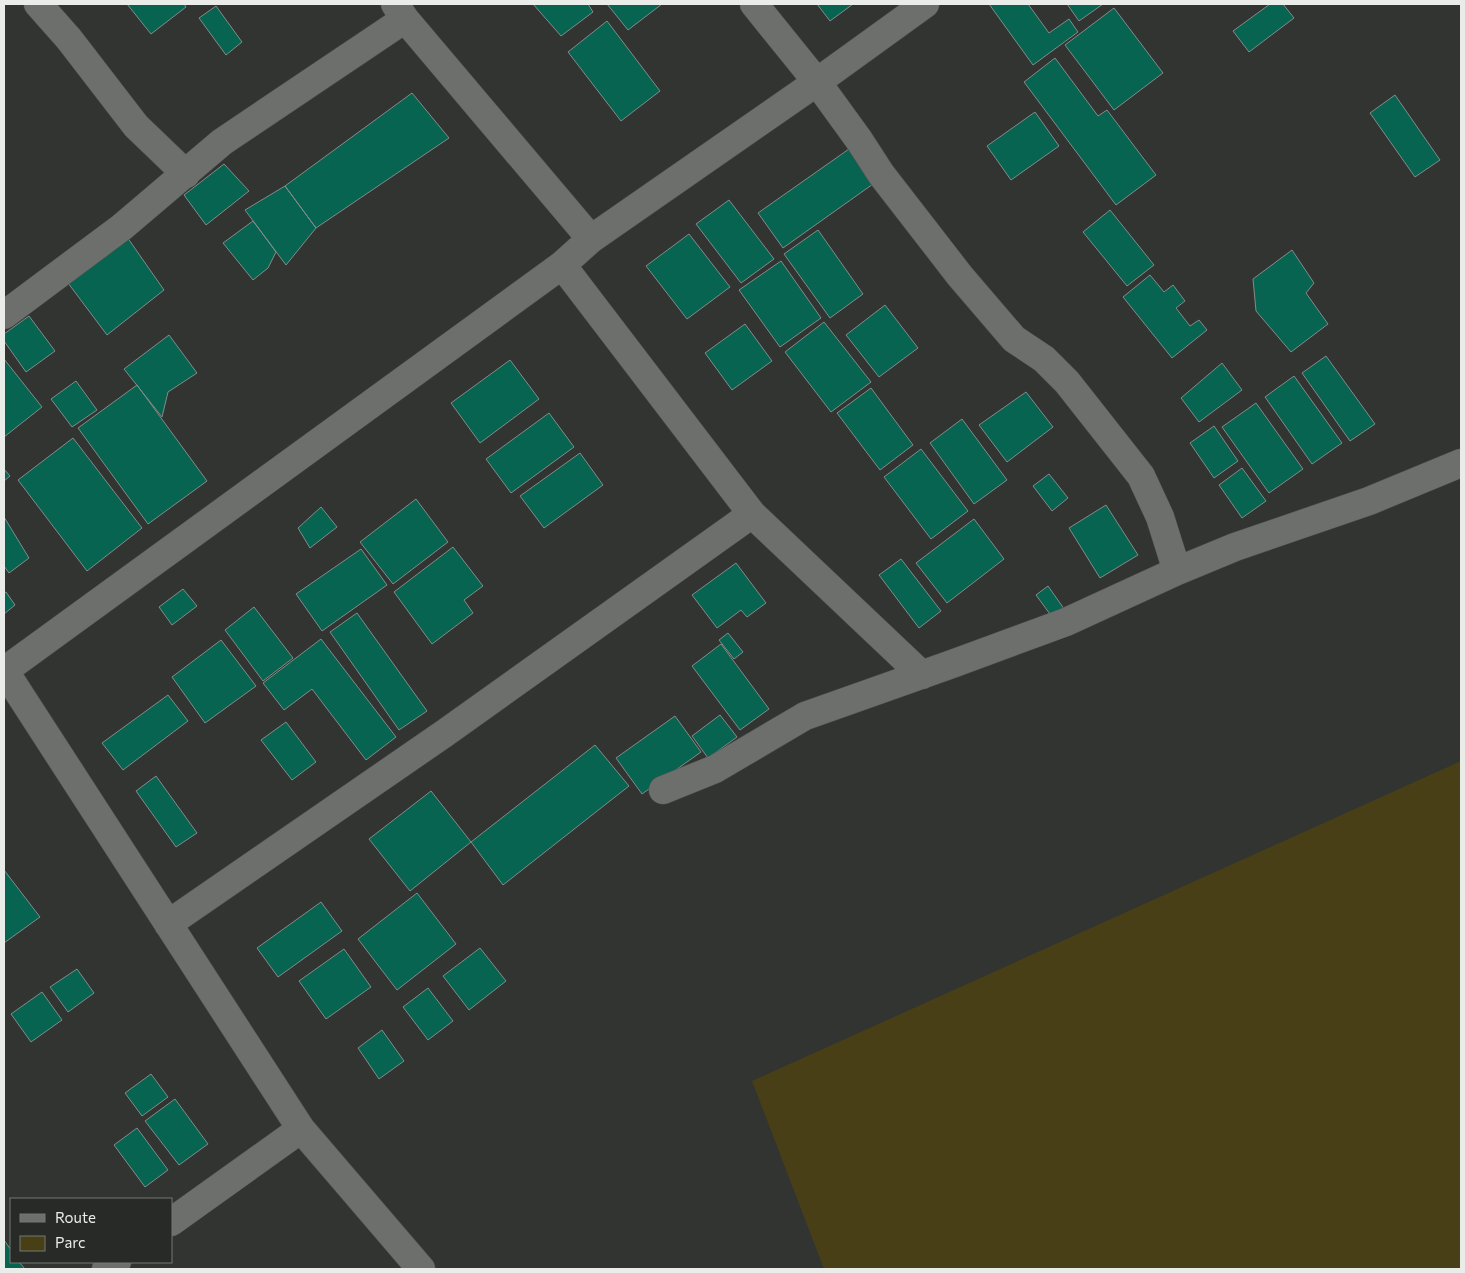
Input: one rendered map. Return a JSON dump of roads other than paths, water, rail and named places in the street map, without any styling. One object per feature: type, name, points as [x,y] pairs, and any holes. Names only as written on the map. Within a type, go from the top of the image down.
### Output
[{"type":"street","points":[[38,4],[69,39],[136,126],[186,174]]},
{"type":"street","points":[[754,4],[816,82],[859,140],[881,174],[960,276],[1014,339],[1044,359],[1066,382],[1141,476],[1160,517],[1177,571]]},
{"type":"street","points":[[421,1269],[301,1129],[4,671],[562,265],[591,239],[925,4]]},
{"type":"street","points":[[4,315],[122,227],[222,142],[400,11],[591,239]]},
{"type":"street","points":[[562,265],[752,514],[922,675]]},
{"type":"street","points":[[663,790],[715,769],[805,716],[1066,622],[1177,571],[1235,547],[1369,501],[1461,462]]},
{"type":"street","points":[[168,924],[445,733],[752,514]]},
{"type":"street","points":[[172,1221],[301,1129]]}]
